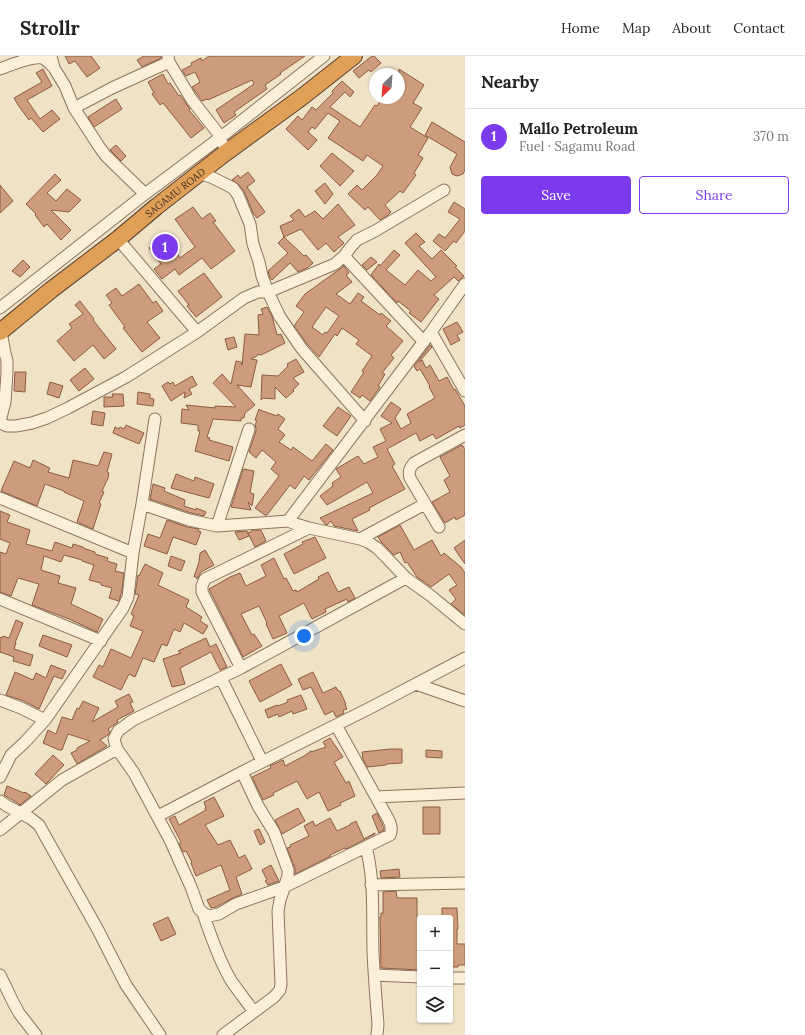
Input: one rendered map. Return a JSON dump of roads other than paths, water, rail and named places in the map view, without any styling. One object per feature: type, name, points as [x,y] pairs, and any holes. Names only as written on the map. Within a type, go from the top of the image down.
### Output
[{"type":"highway","name":"SAGAMU ROAD","points":[[1,332],[199,173],[302,97],[354,56]]},
{"type":"street","points":[[0,69],[32,57],[38,56],[43,58],[54,68],[65,86],[74,108],[100,148],[144,194]]},
{"type":"street","points":[[51,56],[54,68]]},
{"type":"street","points":[[0,308],[144,194],[324,56]]},
{"type":"street","points":[[74,108],[168,59],[192,100],[220,137],[224,154]]},
{"type":"street","points":[[199,173],[214,178],[233,188],[238,195],[250,224],[253,244],[262,276],[280,317],[302,349],[365,420]]},
{"type":"street","points":[[1,332],[7,361],[7,373],[5,402],[0,422],[8,426],[32,423],[47,418],[126,377],[197,332],[244,298],[258,292],[268,292],[328,268],[344,256],[357,240],[444,190]]},
{"type":"street","points":[[118,238],[197,332]]},
{"type":"street","points":[[344,256],[424,342]]},
{"type":"street","points":[[288,521],[424,342],[465,284]]},
{"type":"street","points":[[431,332],[465,391]]},
{"type":"street","points":[[0,777],[11,755],[45,720],[101,641],[123,608],[128,597],[133,553],[142,504],[154,420]]},
{"type":"street","points":[[217,526],[249,429]]},
{"type":"street","points":[[439,527],[410,478],[409,472],[414,463],[465,435]]},
{"type":"street","points":[[0,498],[133,553]]},
{"type":"street","points":[[142,504],[188,520],[217,526],[288,521],[309,528],[360,539],[377,548],[406,578],[465,624]]},
{"type":"street","points":[[360,539],[425,504]]},
{"type":"street","points":[[241,668],[202,592],[202,586],[205,580],[309,528]]},
{"type":"street","points":[[336,725],[391,825],[392,831],[390,835],[284,888],[236,904],[219,914],[209,916],[203,913],[199,909],[180,862],[158,816],[134,773],[117,749],[114,739],[115,735],[133,720],[241,668],[406,578]]},
{"type":"street","points":[[0,599],[101,641]]},
{"type":"street","points":[[158,816],[262,761],[336,725],[465,658]]},
{"type":"street","points":[[221,678],[262,761]]},
{"type":"street","points":[[416,684],[465,701]]},
{"type":"street","points":[[0,700],[21,708],[45,720]]},
{"type":"street","points":[[0,830],[62,780],[117,749]]},
{"type":"street","points":[[223,1035],[274,997],[280,990],[281,984],[278,911],[288,876],[288,870],[274,832],[258,806],[242,772]]},
{"type":"street","points":[[376,797],[465,793]]},
{"type":"street","points":[[0,801],[30,818],[39,826],[98,930],[126,985],[160,1035]]},
{"type":"street","points":[[366,847],[370,862],[372,885],[373,951],[378,1035]]},
{"type":"street","points":[[372,885],[465,884]]},
{"type":"street","points":[[203,913],[219,955],[232,981],[254,1012]]},
{"type":"street","points":[[0,975],[19,1013],[36,1035]]},
{"type":"street","points":[[375,975],[417,977]]},
{"type":"street","points":[[453,978],[465,978]]},
{"type":"place","name":"Mallo Petroleum","points":[[165,247]]}]
